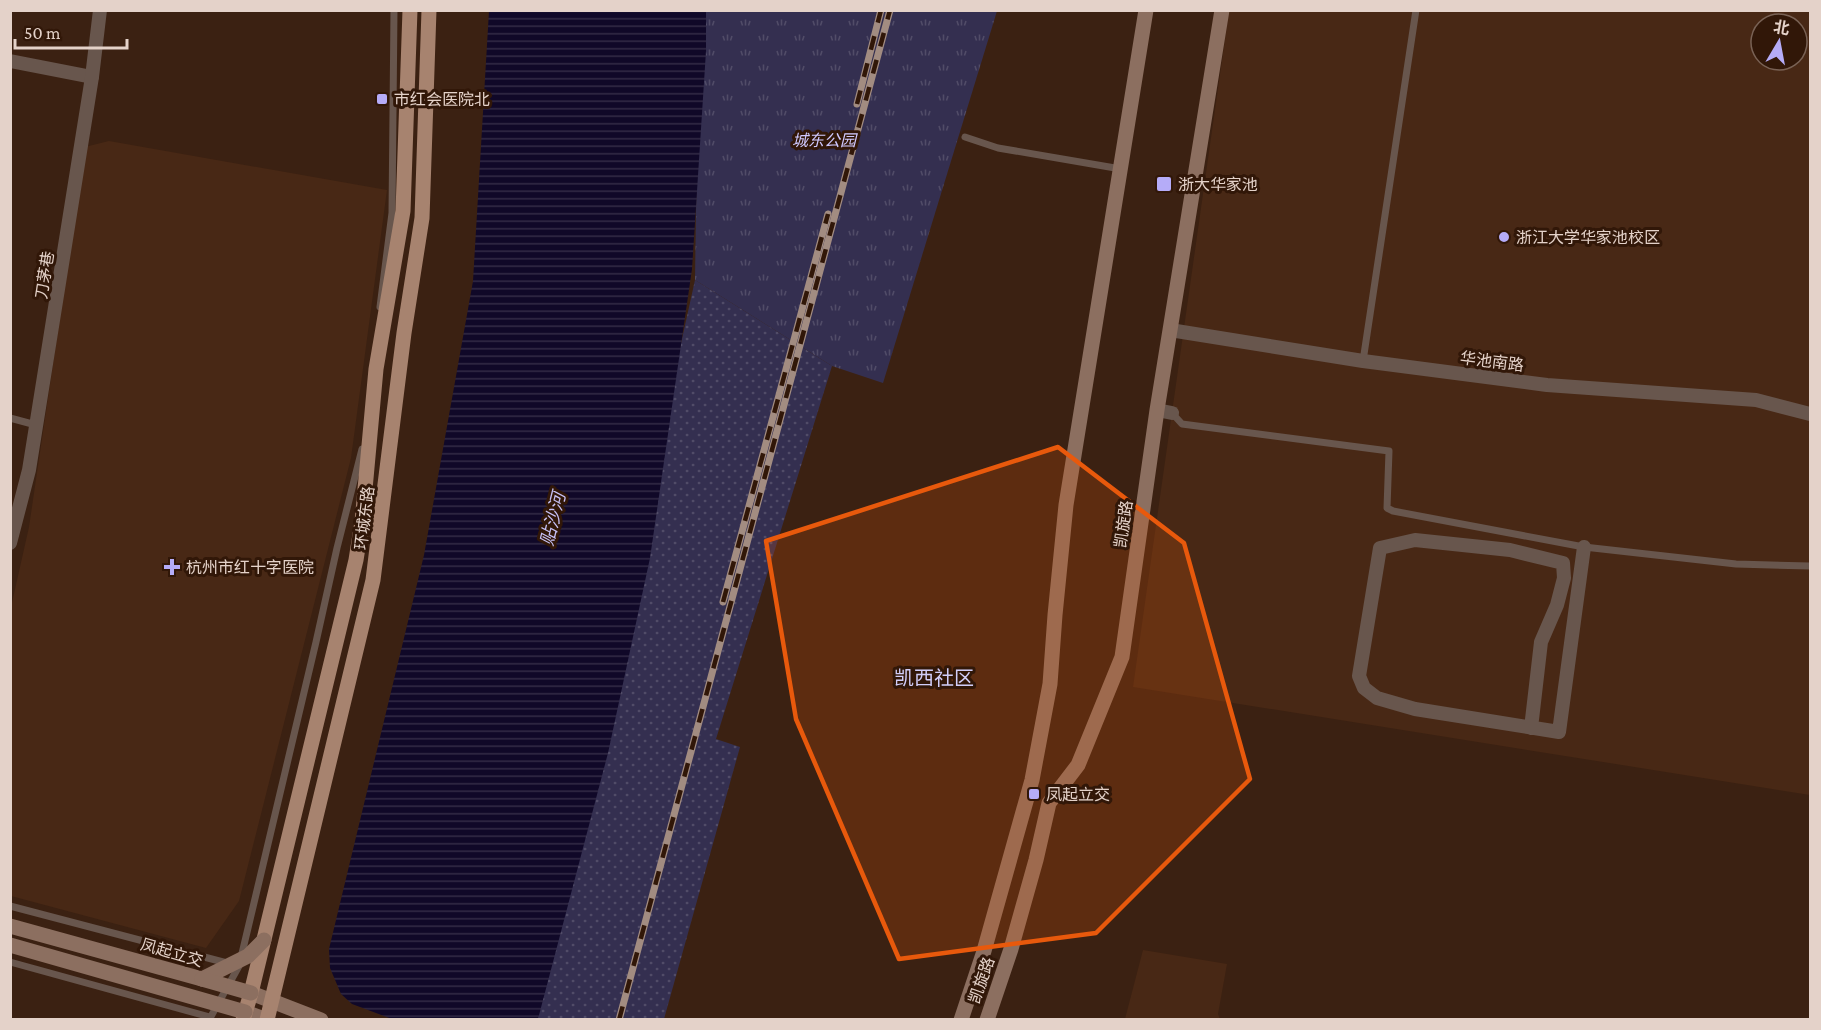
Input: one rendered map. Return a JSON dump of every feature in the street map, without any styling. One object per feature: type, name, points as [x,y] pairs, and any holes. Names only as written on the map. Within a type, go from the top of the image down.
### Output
[{"type":"main road","name":"环城东路","points":[[244,1016],[356,560],[362,522],[376,369],[403,211],[410,10]]},
{"type":"main road","name":"环城东路","points":[[267,1019],[373,580],[404,333],[422,218],[429,10]]},
{"type":"main road","points":[[961,1020],[984,951],[1032,780],[1050,684],[1066,505],[1146,10]]},
{"type":"main road","name":"凯旋路","points":[[987,1020],[1011,949],[1049,803],[1078,765],[1122,657],[1164,412],[1170,330],[1222,10]]},
{"type":"main road","name":"凤起立交","points":[[10,926],[251,993],[321,1020]]},
{"type":"main road","points":[[202,979],[248,956],[264,940]]},
{"type":"main road","points":[[10,945],[244,1016],[267,1019]]},
{"type":"street","name":"刀茅巷","points":[[10,543],[29,470],[92,77],[100,10]]},
{"type":"street","points":[[10,61],[92,77]]},
{"type":"street","name":"华池南路","points":[[1170,330],[1363,361],[1547,385],[1756,400],[1810,414]]},
{"type":"street","points":[[1531,728],[1541,642],[1557,605],[1564,578],[1563,563],[1510,550],[1415,540],[1380,548],[1359,676],[1364,688],[1377,698],[1415,709],[1531,728],[1559,732],[1584,547]]},
{"type":"lane","name":"环城东路","points":[[209,1018],[238,966],[337,548],[373,407],[381,292],[392,213],[394,10]]},
{"type":"lane","points":[[1363,361],[1416,10]]},
{"type":"lane","points":[[965,137],[999,148],[1121,169]]},
{"type":"lane","points":[[1164,412],[1182,424],[1389,451],[1387,508],[1393,511],[1584,547],[1736,564],[1810,566]]},
{"type":"lane","points":[[10,418],[36,425]]},
{"type":"lane","points":[[10,906],[238,966]]},
{"type":"lane","points":[[10,962],[209,1018]]},
{"type":"highlighted area","points":[[1058,447],[1184,543],[1250,779],[1096,933],[899,959],[796,719],[766,541]]},
{"type":"shaded area","name":"浙江大学华家池校区","points":[[1229,11],[1810,11],[1810,795],[1133,687]]},
{"type":"shaded area","name":"杭州市红十字医院","points":[[109,141],[387,190],[351,458],[239,901],[206,948],[11,896],[11,607],[29,527],[85,147]]},
{"type":"shaded area","points":[[1143,950],[1227,964],[1218,1014],[1220,1019],[1125,1019]]},
{"type":"green space","name":"城东公园","points":[[699,11],[997,11],[883,383],[832,366],[695,280]]},
{"type":"green space","points":[[695,280],[832,366],[716,739],[740,747],[664,1019],[532,1020]]},
{"type":"water","name":"贴沙河","points":[[489,11],[706,11],[706,51],[692,269],[650,558],[608,753],[538,1019],[392,1019],[352,1004],[341,994],[330,968],[329,949],[424,555],[473,281]]},
{"type":"railway","points":[[857,104],[881,10]]},
{"type":"railway","points":[[619,1020],[890,10]]},
{"type":"railway","points":[[723,602],[828,214]]},
{"type":"place","name":"市红会医院北","points":[[382,99]]},
{"type":"place","name":"浙大华家池","points":[[1164,184]]},
{"type":"place","name":"浙江大学华家池校区","points":[[1504,237]]},
{"type":"place","name":"杭州市红十字医院","points":[[172,567]]},
{"type":"place","name":"凤起立交","points":[[1034,794]]},
{"type":"district","name":"凯西社区","points":[[934,678]]}]
